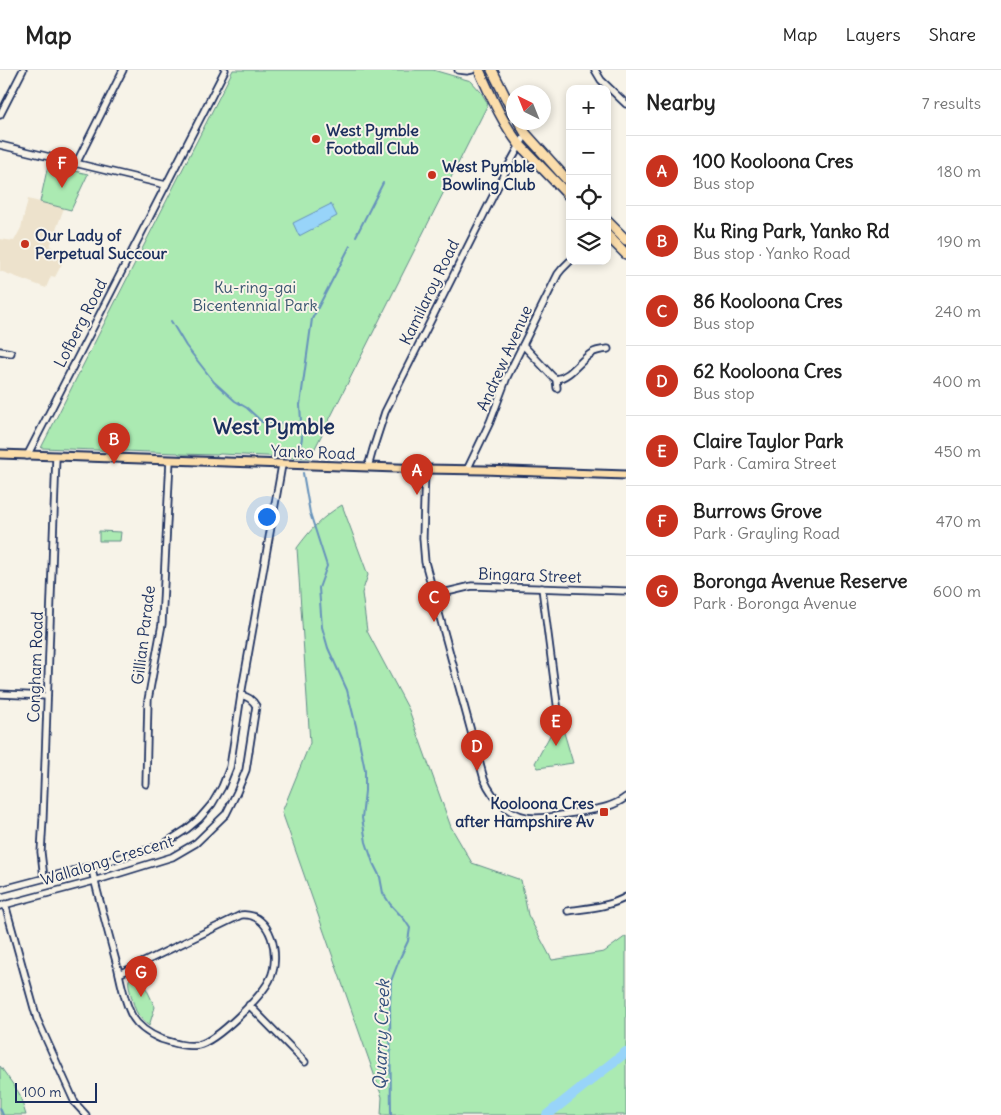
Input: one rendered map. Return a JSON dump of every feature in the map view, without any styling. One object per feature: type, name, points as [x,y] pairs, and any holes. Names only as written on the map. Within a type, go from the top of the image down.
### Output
[{"type":"highway","points":[[479,70],[503,119],[519,144],[566,193]]},
{"type":"highway","points":[[492,70],[506,98]]},
{"type":"highway","points":[[524,130],[566,179]]},
{"type":"highway","points":[[611,225],[626,240]]},
{"type":"highway","points":[[611,239],[626,254]]},
{"type":"main road","name":"Yanko Road","points":[[0,454],[282,465],[626,475]]},
{"type":"street","points":[[0,115],[22,70]]},
{"type":"street","points":[[76,164],[123,70]]},
{"type":"street","name":"Lofberg Road","points":[[27,456],[225,70]]},
{"type":"street","points":[[458,70],[472,70]]},
{"type":"street","points":[[595,70],[602,80],[626,104]]},
{"type":"street","name":"Kamilaroy Road","points":[[368,467],[385,412],[519,144],[526,134]]},
{"type":"street","points":[[0,145],[166,184]]},
{"type":"street","name":"Andrew Avenue","points":[[467,470],[490,422],[507,376],[558,274],[566,265]]},
{"type":"street","points":[[523,345],[556,379],[557,388]]},
{"type":"street","points":[[556,379],[567,374],[593,352],[608,349]]},
{"type":"street","points":[[0,351],[11,354]]},
{"type":"street","name":"Congham Road","points":[[44,878],[41,852],[56,457]]},
{"type":"street","name":"Gillian Parade","points":[[146,784],[148,700],[162,624],[170,460]]},
{"type":"street","name":"Wallalong Crescent","points":[[0,890],[164,844],[187,830],[212,804],[222,787],[230,767],[282,465]]},
{"type":"street","points":[[424,469],[423,538],[425,562],[484,778],[492,794],[507,809],[531,818],[609,806],[626,796]]},
{"type":"street","name":"Bingara Street","points":[[434,595],[472,586],[626,591]]},
{"type":"street","points":[[542,588],[559,719]]},
{"type":"street","points":[[0,694],[47,696]]},
{"type":"street","name":"Wallalong Crescent","points":[[3,905],[172,858],[196,843],[226,814],[238,792],[246,770],[256,706],[247,696],[241,695]]},
{"type":"street","points":[[90,866],[119,974],[131,1014],[139,1026],[147,1033],[180,1045],[194,1045],[207,1042],[258,996],[270,980],[275,964],[275,956],[272,940],[264,925],[260,920],[248,914],[241,915],[119,974]]},
{"type":"street","points":[[568,911],[617,902],[626,897]]},
{"type":"street","points":[[3,905],[37,1019],[75,1103],[86,1115]]},
{"type":"street","points":[[249,1005],[305,1062]]},
{"type":"shaded area","name":"Our Lady of Perpetual Succour","points":[[28,199],[64,208],[50,246],[66,256],[55,277],[51,276],[46,288],[0,271],[0,239],[14,241],[21,228]]},
{"type":"green space","name":"Ku-ring-gai Bicentennial Park","points":[[233,70],[433,70],[471,81],[481,92],[488,104],[310,458],[41,448]]},
{"type":"green space","points":[[48,165],[88,174],[71,210],[40,202]]},
{"type":"green space","points":[[342,505],[368,575],[362,593],[367,631],[409,710],[451,827],[472,863],[521,880],[528,915],[552,960],[604,952],[626,936],[626,1115],[381,1115],[382,1097],[282,812],[310,743],[297,548],[317,524]]},
{"type":"green space","points":[[99,531],[121,532],[120,541],[99,541]]},
{"type":"green space","points":[[554,728],[563,729],[573,763],[538,768],[535,763]]},
{"type":"green space","points":[[139,973],[155,1007],[149,1026],[136,1011],[129,986],[130,979]]},
{"type":"green space","points":[[0,1066],[19,1093],[26,1115],[0,1115]]},
{"type":"water","points":[[331,204],[337,216],[299,236],[293,223]]},
{"type":"waterway","name":"Quarry Creek","points":[[356,236],[383,183]]},
{"type":"waterway","name":"Quarry Creek","points":[[299,454],[302,438],[300,405],[312,319],[350,246]]},
{"type":"waterway","points":[[171,321],[186,346],[214,382],[235,401],[247,408],[262,422],[300,425]]},
{"type":"waterway","name":"Quarry Creek","points":[[303,473],[310,513],[327,566],[319,588],[322,627],[328,648],[347,690],[365,770],[362,818],[366,842],[380,877],[383,893],[410,928],[408,941],[391,981],[391,1115]]},
{"type":"waterway","points":[[547,1115],[626,1052]]},
{"type":"waterway","points":[[0,1108],[3,1115]]},
{"type":"place","name":"West Pymble Football Club","points":[[316,139]]},
{"type":"place","name":"West Pymble Bowling Club","points":[[432,175]]},
{"type":"place","name":"Burrows Grove","points":[[62,188]]},
{"type":"place","name":"Our Lady of Perpetual Succour","points":[[25,244]]},
{"type":"place","name":"Ku Ring Park, Yanko Rd","points":[[114,464]]},
{"type":"place","name":"100 Kooloona Cres","points":[[417,495]]},
{"type":"place","name":"86 Kooloona Cres","points":[[434,622]]},
{"type":"place","name":"Claire Taylor Park","points":[[556,746]]},
{"type":"place","name":"62 Kooloona Cres","points":[[477,771]]},
{"type":"place","name":"Kooloona Cres after Hampshire Av","points":[[604,812]]},
{"type":"place","name":"Boronga Avenue Reserve","points":[[141,997]]},
{"type":"district","name":"West Pymble","points":[[274,426]]}]
